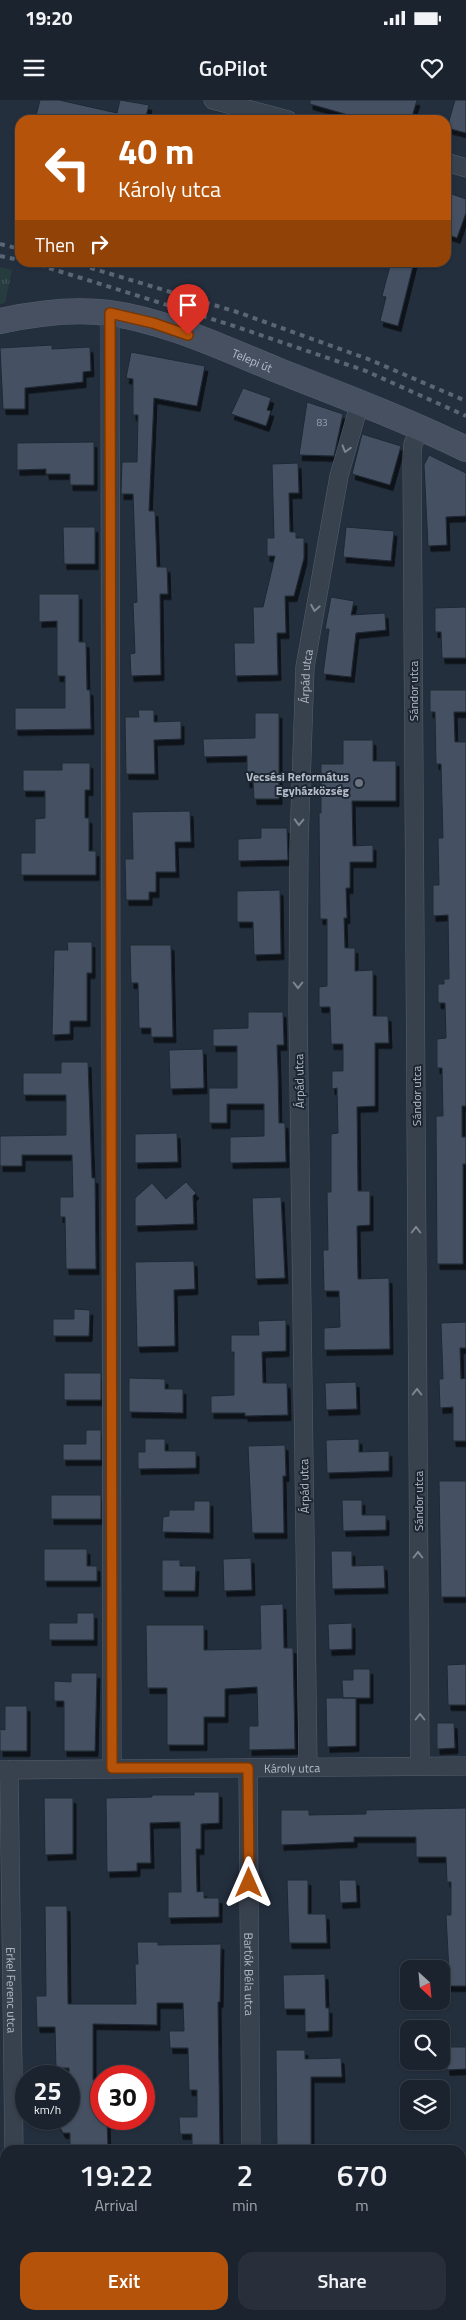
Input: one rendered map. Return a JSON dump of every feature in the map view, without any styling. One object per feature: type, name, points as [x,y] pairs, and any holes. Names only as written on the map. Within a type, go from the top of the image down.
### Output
[{"type":"main road","name":"Telepi út","points":[[0,321],[53,312],[81,310],[110,313],[153,323],[222,347],[360,402],[421,427],[466,449]]},
{"type":"street","points":[[213,100],[269,115]]},
{"type":"street","points":[[451,164],[466,168]]},
{"type":"street","points":[[110,313],[112,1768]]},
{"type":"street","name":"Árpád utca","points":[[308,1766],[298,1009],[299,843],[305,677],[339,476],[360,402]]},
{"type":"street","name":"Sándor utca","points":[[420,1766],[412,455],[413,444],[421,427]]},
{"type":"street","name":"Károly utca","points":[[5,1770],[466,1766]]},
{"type":"street","name":"Bartók Béla utca","points":[[248,1768],[251,2145]]},
{"type":"street","name":"Erkel Ferenc utca","points":[[5,1770],[14,2145]]},
{"type":"green space","points":[[0,267],[12,270],[5,303],[0,304]]},
{"type":"building","points":[[40,100],[59,100],[117,113],[120,100],[149,105],[146,115],[36,115]]},
{"type":"building","points":[[310,100],[417,100],[412,115],[348,115],[310,104]]},
{"type":"building","points":[[455,100],[466,100],[466,133],[451,129],[451,115]]},
{"type":"building","points":[[451,194],[466,199],[466,213],[457,238],[451,236]]},
{"type":"building","points":[[390,267],[413,267],[398,326],[380,321],[386,297],[382,296]]},
{"type":"building","points":[[52,345],[52,349],[90,347],[91,371],[83,372],[83,382],[25,388],[25,409],[3,409],[0,348]]},
{"type":"building","points":[[131,352],[205,366],[197,406],[154,398],[149,511],[155,511],[157,567],[167,567],[168,594],[160,594],[161,675],[131,676],[130,654],[135,653],[133,603],[137,602],[133,494],[121,494],[122,462],[137,462],[138,415],[133,415],[133,379],[126,378]]},
{"type":"building","points":[[243,388],[271,398],[267,410],[271,411],[266,426],[231,414]]},
{"type":"building","points":[[307,402],[343,414],[334,456],[299,455]]},
{"type":"building","points":[[362,434],[401,446],[390,485],[352,474]]},
{"type":"building","points":[[94,442],[94,485],[70,485],[70,474],[46,474],[46,469],[17,470],[17,443]]},
{"type":"building","points":[[429,455],[466,473],[466,516],[446,517],[447,545],[428,546],[424,465]]},
{"type":"building","points":[[298,463],[299,493],[289,493],[290,532],[296,532],[296,538],[304,538],[304,558],[294,596],[285,596],[286,633],[277,633],[278,675],[235,676],[234,643],[254,643],[253,607],[263,607],[275,556],[267,556],[267,538],[274,538],[272,464]]},
{"type":"building","points":[[63,527],[95,527],[95,564],[64,564]]},
{"type":"building","points":[[346,527],[394,531],[391,561],[343,557]]},
{"type":"building","points":[[39,594],[79,594],[79,642],[86,642],[87,690],[90,690],[91,729],[15,730],[15,708],[65,708],[65,676],[57,676],[57,621],[39,622]]},
{"type":"building","points":[[331,597],[354,601],[351,615],[385,613],[386,630],[356,633],[351,677],[323,674],[329,629],[325,629]]},
{"type":"building","points":[[466,607],[466,658],[442,658],[441,632],[435,632],[435,608]]},
{"type":"building","points":[[430,690],[466,690],[466,712],[454,712],[455,742],[466,742],[466,1106],[462,1106],[462,1137],[466,1137],[466,1164],[463,1164],[463,1264],[437,1264],[436,1116],[443,1116],[442,1068],[437,1068],[437,1039],[446,1038],[445,1003],[438,1003],[438,984],[444,984],[444,979],[449,979],[448,915],[433,916],[433,885],[439,885],[438,838],[443,838],[441,764],[436,764],[435,712],[430,712]]},
{"type":"building","points":[[138,710],[154,710],[154,722],[181,721],[181,739],[154,740],[155,774],[126,774],[125,717],[139,717]]},
{"type":"building","points":[[255,713],[279,713],[279,799],[254,799],[253,782],[247,782],[247,756],[204,757],[203,739],[255,738]]},
{"type":"building","points":[[343,740],[373,740],[373,761],[396,761],[396,801],[352,801],[353,846],[373,845],[373,862],[350,862],[350,888],[346,888],[347,918],[344,918],[345,948],[355,948],[355,971],[373,970],[373,1016],[388,1016],[389,1043],[375,1043],[375,1106],[357,1107],[358,1191],[370,1191],[370,1225],[357,1226],[358,1279],[389,1278],[390,1349],[324,1350],[324,1328],[340,1327],[339,1291],[324,1291],[323,1250],[328,1250],[327,1192],[331,1192],[331,1134],[338,1133],[337,1088],[332,1089],[332,1071],[343,1071],[343,1044],[331,1044],[330,1007],[319,1007],[319,987],[327,986],[327,919],[320,919],[319,813],[321,813],[321,764],[343,764]]},
{"type":"building","points":[[62,763],[90,763],[90,790],[85,790],[85,818],[89,818],[89,851],[96,851],[96,875],[21,875],[21,853],[35,853],[35,819],[45,818],[45,791],[23,791],[23,770],[62,770]]},
{"type":"building","points":[[190,811],[191,842],[175,842],[176,872],[156,872],[156,892],[149,892],[149,900],[126,900],[125,859],[133,859],[132,812]]},
{"type":"building","points":[[261,828],[287,828],[288,860],[238,861],[238,839],[261,838]]},
{"type":"building","points":[[280,890],[281,954],[254,955],[253,922],[237,922],[237,891]]},
{"type":"building","points":[[67,942],[92,942],[92,973],[87,973],[87,1021],[70,1021],[70,1034],[52,1035],[54,950],[68,950]]},
{"type":"building","points":[[130,945],[171,945],[173,1037],[151,1037],[151,1028],[139,1028],[138,983],[131,983]]},
{"type":"building","points":[[248,1012],[283,1012],[284,1045],[277,1045],[279,1123],[285,1123],[286,1162],[230,1163],[230,1137],[264,1136],[264,1104],[227,1104],[227,1123],[209,1123],[209,1088],[237,1088],[237,1046],[213,1046],[213,1029],[248,1028]]},
{"type":"building","points":[[203,1049],[204,1088],[170,1089],[169,1050]]},
{"type":"building","points":[[61,1062],[88,1062],[92,1178],[95,1178],[96,1269],[66,1269],[65,1217],[60,1217],[60,1197],[73,1197],[72,1155],[22,1155],[22,1166],[0,1166],[0,1136],[66,1135],[66,1095],[23,1095],[23,1073],[61,1073]]},
{"type":"building","points":[[177,1133],[178,1162],[135,1163],[135,1134]]},
{"type":"building","points":[[186,1182],[196,1193],[193,1196],[194,1224],[135,1226],[135,1198],[152,1183],[166,1199]]},
{"type":"building","points":[[281,1197],[285,1278],[255,1279],[252,1198]]},
{"type":"building","points":[[194,1261],[195,1289],[174,1290],[175,1346],[137,1347],[135,1262]]},
{"type":"building","points":[[74,1309],[90,1310],[89,1336],[53,1336],[53,1319],[74,1319]]},
{"type":"building","points":[[286,1320],[286,1351],[262,1352],[263,1383],[287,1383],[288,1415],[245,1416],[245,1413],[211,1413],[211,1396],[234,1395],[234,1352],[231,1352],[231,1335],[259,1335],[258,1321]]},
{"type":"building","points":[[466,1322],[466,1348],[460,1348],[461,1379],[466,1378],[466,1441],[453,1441],[453,1407],[440,1408],[439,1379],[443,1379],[441,1323]]},
{"type":"building","points":[[64,1373],[101,1373],[101,1400],[64,1400]]},
{"type":"building","points":[[129,1378],[165,1379],[165,1389],[183,1389],[183,1413],[129,1412]]},
{"type":"building","points":[[356,1382],[357,1409],[326,1410],[325,1383]]},
{"type":"building","points":[[86,1430],[101,1430],[101,1460],[63,1460],[63,1444],[86,1444]]},
{"type":"building","points":[[145,1439],[165,1439],[165,1451],[196,1451],[196,1468],[138,1469],[138,1452],[145,1452]]},
{"type":"building","points":[[359,1439],[359,1452],[389,1451],[389,1471],[327,1473],[326,1440]]},
{"type":"building","points":[[285,1445],[286,1476],[283,1476],[284,1533],[252,1533],[248,1446]]},
{"type":"building","points":[[439,1481],[466,1481],[466,1597],[441,1597]]},
{"type":"building","points":[[51,1495],[101,1495],[101,1519],[51,1519]]},
{"type":"building","points":[[342,1500],[362,1500],[362,1515],[386,1515],[386,1530],[343,1531]]},
{"type":"building","points":[[194,1501],[210,1501],[210,1533],[162,1532],[163,1517],[169,1516],[169,1510],[194,1510]]},
{"type":"building","points":[[44,1549],[87,1549],[87,1566],[97,1566],[97,1581],[44,1581]]},
{"type":"building","points":[[331,1551],[352,1551],[352,1566],[384,1565],[385,1588],[332,1589]]},
{"type":"building","points":[[251,1558],[252,1590],[224,1591],[223,1559]]},
{"type":"building","points":[[162,1560],[180,1560],[180,1566],[196,1566],[195,1591],[162,1591]]},
{"type":"building","points":[[283,1604],[284,1648],[293,1648],[295,1749],[249,1750],[249,1726],[258,1726],[257,1687],[225,1689],[225,1717],[204,1717],[204,1745],[167,1745],[167,1688],[147,1688],[146,1625],[204,1625],[204,1650],[261,1649],[260,1605]]},
{"type":"building","points":[[77,1613],[94,1613],[94,1640],[49,1640],[49,1623],[77,1623]]},
{"type":"building","points":[[352,1623],[352,1649],[329,1650],[328,1624]]},
{"type":"building","points":[[466,1664],[466,1705],[448,1705],[447,1665]]},
{"type":"building","points":[[353,1669],[370,1669],[370,1698],[343,1698],[342,1680],[353,1680]]},
{"type":"building","points":[[71,1673],[97,1673],[95,1751],[64,1751],[64,1701],[54,1701],[54,1681],[71,1682]]},
{"type":"building","points":[[326,1698],[356,1698],[356,1746],[327,1747]]},
{"type":"building","points":[[5,1706],[27,1706],[27,1751],[0,1751],[0,1729],[5,1730]]},
{"type":"building","points":[[437,1723],[454,1723],[455,1748],[437,1749]]},
{"type":"building","points":[[194,1792],[219,1792],[219,1823],[201,1824],[201,1849],[196,1849],[197,1892],[204,1891],[204,1898],[219,1898],[219,1917],[168,1918],[168,1892],[181,1892],[180,1822],[150,1823],[151,1863],[137,1863],[137,1871],[107,1872],[106,1798],[194,1795]]},
{"type":"building","points":[[44,1798],[73,1798],[73,1854],[45,1855]]},
{"type":"building","points":[[466,1808],[466,1986],[450,1986],[446,1915],[451,1915],[451,1882],[447,1882],[446,1857],[416,1857],[416,1837],[354,1837],[354,1842],[281,1845],[281,1810],[309,1810],[309,1815],[366,1814],[366,1810]]},
{"type":"building","points":[[287,1880],[308,1880],[308,1914],[326,1914],[327,1943],[289,1943]]},
{"type":"building","points":[[339,1880],[356,1880],[357,1902],[340,1903]]},
{"type":"building","points":[[45,1906],[67,1906],[68,2004],[136,2004],[135,1964],[138,1964],[137,1942],[158,1942],[158,1945],[221,1944],[220,2002],[218,2002],[220,2145],[192,2145],[192,2134],[180,2134],[179,2117],[197,2117],[197,2090],[189,2090],[188,2048],[170,2048],[169,2031],[184,2031],[183,2003],[157,2003],[157,2025],[93,2024],[93,2065],[90,2065],[90,2130],[107,2130],[108,2145],[70,2145],[70,2133],[63,2133],[61,2130],[80,2130],[80,2065],[56,2065],[55,2027],[37,2027],[36,1996],[46,1996]]},
{"type":"building","points":[[325,1974],[326,2008],[329,2008],[329,2031],[305,2032],[305,2009],[284,2009],[283,1975]]},
{"type":"building","points":[[450,2047],[466,2047],[466,2069],[450,2070]]},
{"type":"building","points":[[276,2050],[305,2050],[305,2059],[341,2058],[342,2077],[311,2077],[311,2145],[277,2145]]},
{"type":"railway","points":[[0,244],[15,248]]},
{"type":"railway","points":[[0,256],[15,259]]},
{"type":"railway","points":[[46,267],[234,326],[366,371],[466,416]]},
{"type":"railway","points":[[88,267],[237,312],[368,359],[466,401]]},
{"type":"place","name":"Vecsési Református Egyházközség","points":[[359,783]]},
{"type":"route","points":[[188,335],[153,323],[110,313],[112,1768],[248,1768],[249,1883]]}]
